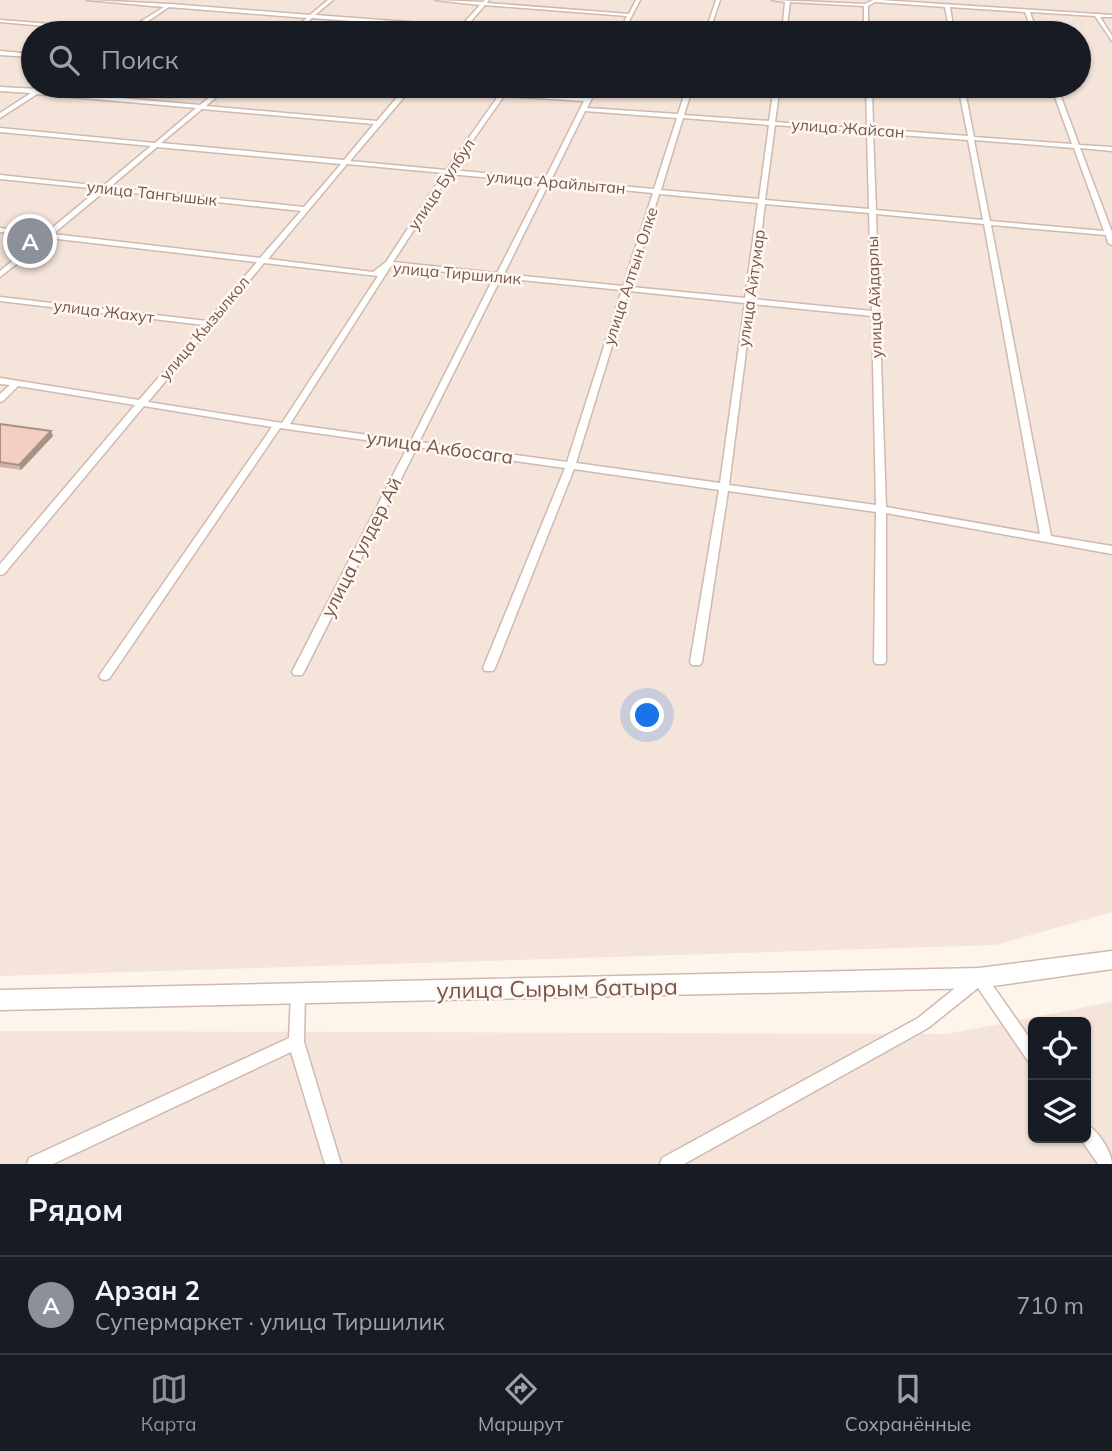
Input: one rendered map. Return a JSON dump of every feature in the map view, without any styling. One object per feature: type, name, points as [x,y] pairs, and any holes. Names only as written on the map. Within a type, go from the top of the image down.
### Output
[{"type":"street","points":[[89,0],[366,21]]},
{"type":"street","points":[[146,21],[178,0]]},
{"type":"street","points":[[306,21],[331,0]]},
{"type":"street","points":[[437,0],[629,15]]},
{"type":"street","points":[[626,21],[638,0]]},
{"type":"street","points":[[711,21],[718,0]]},
{"type":"street","points":[[774,0],[866,5],[874,1],[1112,16]]},
{"type":"street","points":[[785,21],[788,0]]},
{"type":"street","points":[[1043,0],[1044,12]]},
{"type":"street","points":[[467,21],[485,2]]},
{"type":"street","points":[[866,5],[866,21]]},
{"type":"street","points":[[947,5],[950,21]]},
{"type":"street","points":[[1027,11],[1031,21]]},
{"type":"street","points":[[1097,15],[1112,40]]},
{"type":"street","points":[[0,20],[21,22]]},
{"type":"street","points":[[0,53],[21,55]]},
{"type":"street","points":[[0,89],[21,91]]},
{"type":"street","points":[[0,116],[27,98]]},
{"type":"street","points":[[106,98],[379,123]]},
{"type":"street","points":[[0,275],[210,98]]},
{"type":"street","name":"улица Кызылкол","points":[[0,571],[399,98]]},
{"type":"street","name":"улица Булбул","points":[[105,676],[282,425],[448,172],[500,98]]},
{"type":"street","points":[[560,98],[588,100]]},
{"type":"street","name":"улица Алтын Олке","points":[[489,668],[570,467],[686,98]]},
{"type":"street","name":"улица Айтумар","points":[[696,662],[724,489],[775,98]]},
{"type":"street","name":"улица Айдарлы","points":[[870,98],[881,509],[880,661]]},
{"type":"street","points":[[963,98],[1046,537]]},
{"type":"street","points":[[1059,98],[1112,243]]},
{"type":"street","name":"улица Гулдер Ай","points":[[298,672],[588,100]]},
{"type":"street","name":"улица Жайсан","points":[[583,108],[1112,149]]},
{"type":"street","name":"улица Арайлытан","points":[[0,130],[762,200],[872,214],[1110,234]]},
{"type":"street","name":"улица Тангышык","points":[[0,177],[305,209]]},
{"type":"street","name":"улица Тиршилик","points":[[0,230],[258,263],[375,274],[388,264],[875,314]]},
{"type":"street","name":"улица Жахут","points":[[0,299],[208,323]]},
{"type":"street","name":"улица Акбосага","points":[[0,382],[570,467],[881,509],[1112,550]]},
{"type":"street","points":[[0,399],[16,384]]},
{"type":"street","name":"улица Сырым батыра","points":[[0,1000],[979,978],[1112,960]]},
{"type":"street","points":[[668,1164],[923,1023],[979,978],[1028,1049]]},
{"type":"street","points":[[298,994],[296,1042],[333,1164]]},
{"type":"street","points":[[35,1164],[296,1042]]},
{"type":"street","points":[[1091,1139],[1108,1164]]},
{"type":"shaded area","points":[[0,0],[1112,0],[1112,912],[996,945],[0,976]]},
{"type":"shaded area","points":[[1112,1002],[1112,1164],[0,1164],[0,1031],[947,1034],[1028,1018],[1028,1143],[1091,1143],[1091,1017],[1035,1017]]},
{"type":"building","points":[[0,424],[51,431],[19,465],[0,462]]},
{"type":"place","name":"Арзан 2","points":[[30,241]]}]
